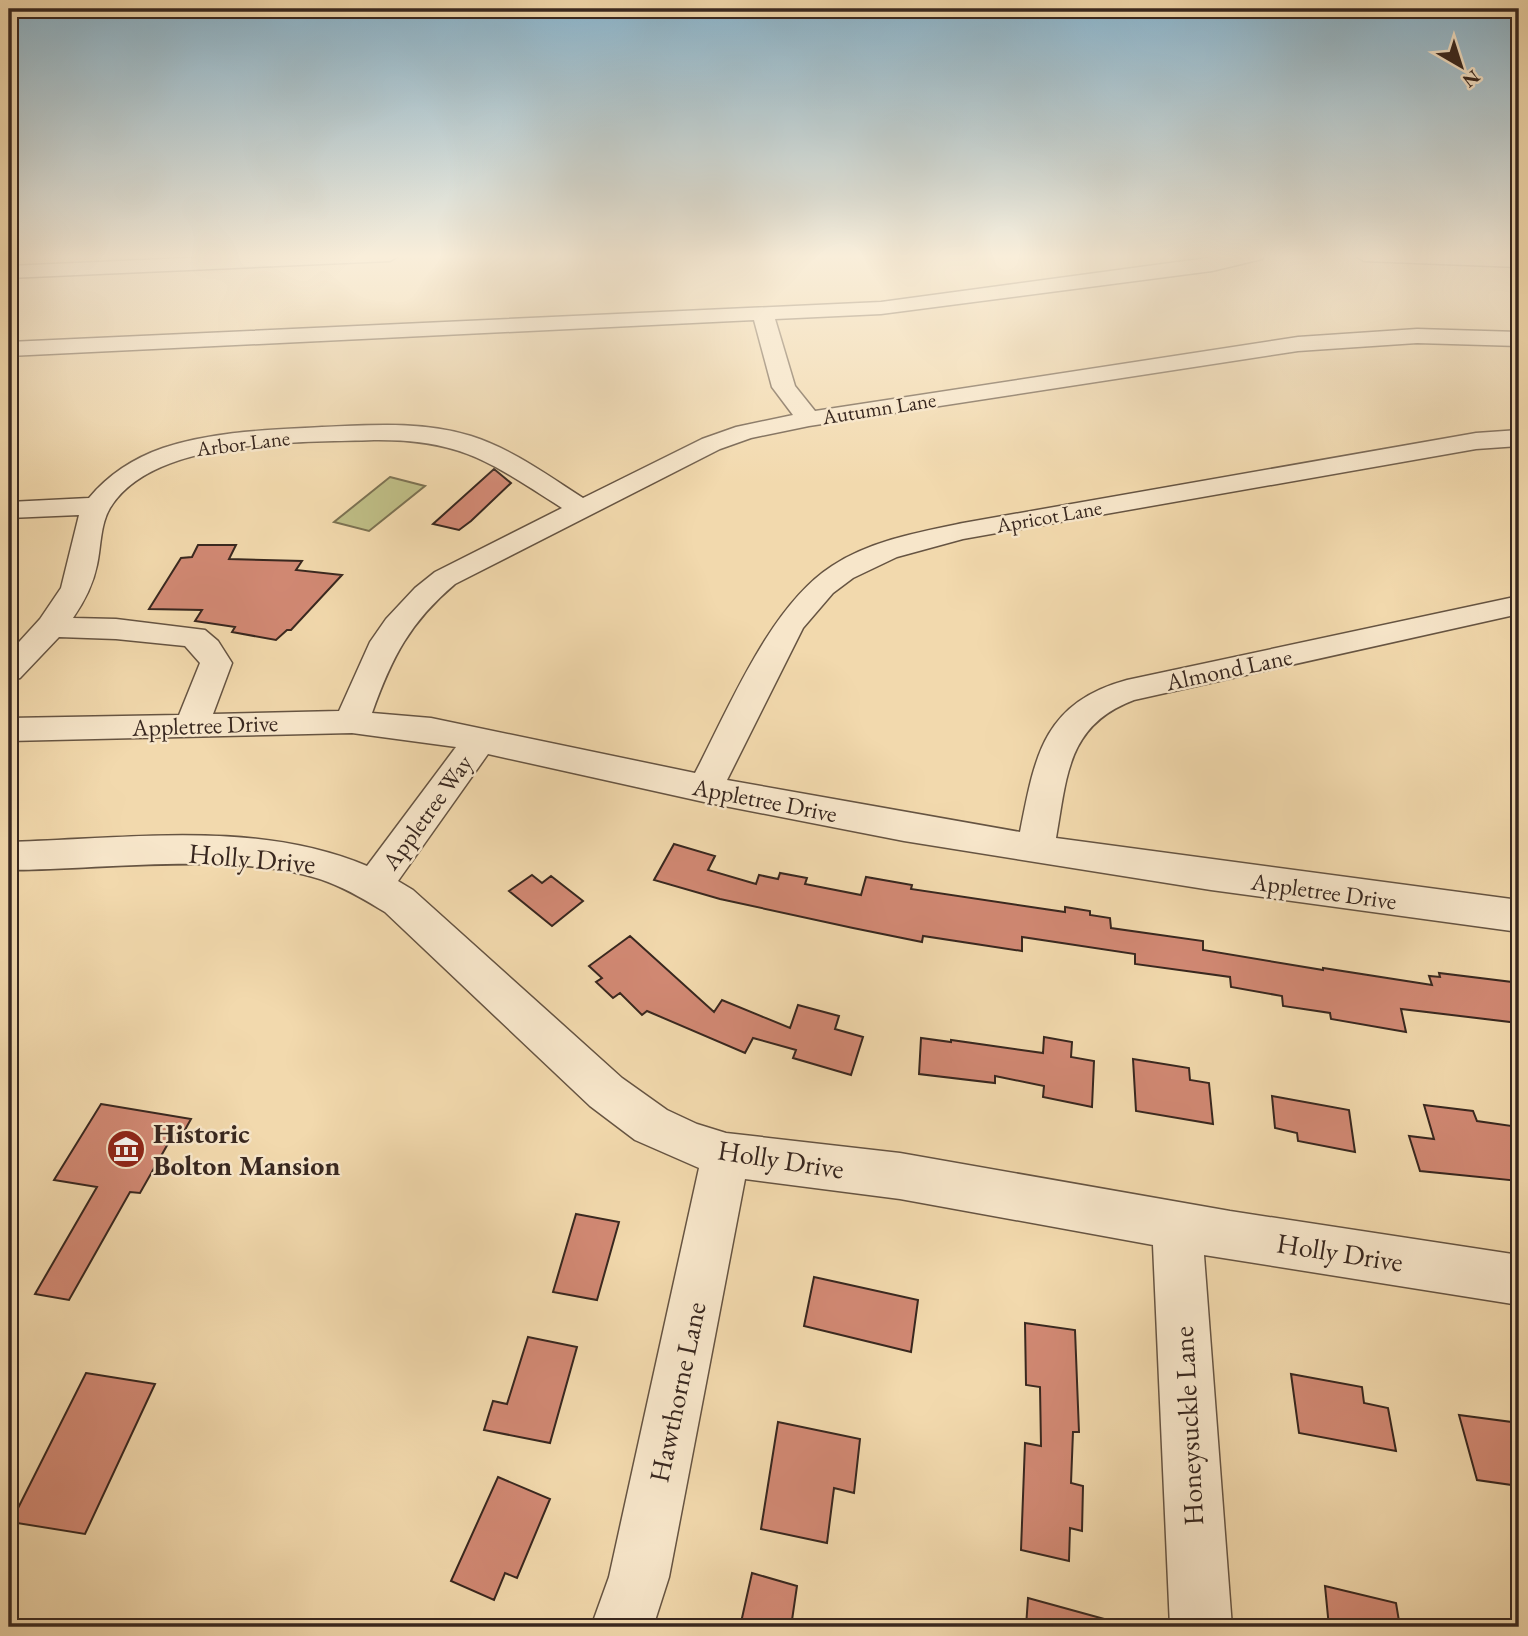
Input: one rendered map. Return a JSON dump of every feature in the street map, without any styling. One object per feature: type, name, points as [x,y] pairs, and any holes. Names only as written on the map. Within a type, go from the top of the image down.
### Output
[{"type":"street","points":[[9,349],[389,331]]},
{"type":"street","points":[[768,331],[785,387],[809,419]]},
{"type":"street","name":"Autumn Lane","points":[[352,722],[384,644],[401,617],[418,598],[444,578],[711,444],[745,432],[809,419],[1298,344],[1391,336],[1519,339]]},
{"type":"street","name":"Arbor Lane","points":[[97,506],[129,475],[157,460],[204,445],[245,439],[411,433],[461,442],[520,471],[581,508]]},
{"type":"street","name":"Apricot Lane","points":[[704,789],[801,606],[839,572],[874,555],[917,541],[963,531],[1476,441],[1519,438]]},
{"type":"street","points":[[9,510],[97,506]]},
{"type":"street","points":[[9,671],[51,627],[76,589],[82,572],[92,515],[97,506]]},
{"type":"street","name":"Almond Lane","points":[[1036,847],[1050,777],[1063,740],[1083,714],[1105,699],[1127,691],[1519,605]]},
{"type":"street","points":[[51,627],[116,629],[194,637],[207,648],[216,663],[192,724]]},
{"type":"street","name":"Appletree Drive","points":[[9,730],[352,722],[431,730],[704,789],[903,827],[1318,891],[1519,916]]},
{"type":"street","name":"Appletree Way","points":[[375,884],[480,740]]},
{"type":"street","name":"Holly Drive","points":[[9,856],[197,850],[278,855],[326,864],[375,884],[409,910],[606,1093],[651,1125],[688,1143],[726,1155],[900,1176],[1177,1225],[1519,1280]]},
{"type":"street","name":"Hawthorne Lane","points":[[622,1627],[639,1577],[726,1155]]},
{"type":"street","name":"Honeysuckle Lane","points":[[1177,1225],[1201,1627]]},
{"type":"shaded area","points":[[390,477],[425,486],[369,531],[334,522]]},
{"type":"building","points":[[494,469],[511,483],[471,521],[459,530],[433,524]]},
{"type":"building","points":[[198,545],[236,545],[229,559],[302,561],[296,570],[342,575],[291,630],[287,630],[276,640],[232,632],[235,627],[195,621],[202,610],[149,609],[181,558],[192,557]]},
{"type":"building","points":[[674,844],[715,856],[708,870],[756,884],[759,875],[778,879],[780,873],[807,878],[805,884],[861,895],[866,877],[912,885],[911,889],[1065,912],[1065,907],[1090,911],[1090,915],[1110,918],[1111,928],[1203,941],[1203,950],[1323,970],[1432,985],[1429,976],[1440,977],[1439,973],[1512,982],[1519,1000],[1519,1023],[1401,1009],[1406,1032],[1331,1019],[1330,1013],[1283,1006],[1282,996],[1231,987],[1230,977],[1135,964],[1135,954],[1022,937],[1022,951],[923,936],[922,942],[853,928],[720,899],[654,880]]},
{"type":"building","points":[[532,875],[542,883],[551,876],[583,901],[552,926],[509,891]]},
{"type":"building","points":[[630,936],[714,1012],[722,1000],[790,1028],[798,1005],[839,1016],[835,1029],[863,1037],[851,1075],[793,1058],[796,1050],[753,1038],[745,1053],[647,1011],[642,1015],[620,993],[613,998],[596,982],[602,978],[589,966]]},
{"type":"building","points":[[1044,1037],[1072,1042],[1071,1057],[1094,1061],[1092,1107],[1043,1097],[1044,1086],[995,1076],[995,1083],[919,1074],[921,1038],[1043,1053]]},
{"type":"building","points":[[1133,1059],[1189,1068],[1190,1080],[1209,1083],[1213,1124],[1136,1111]]},
{"type":"building","points":[[1272,1096],[1349,1110],[1355,1152],[1298,1141],[1297,1133],[1275,1128]]},
{"type":"building","points":[[101,1104],[191,1119],[177,1144],[169,1142],[140,1193],[130,1192],[69,1300],[35,1294],[97,1187],[54,1180]]},
{"type":"building","points":[[1424,1105],[1473,1111],[1477,1121],[1519,1127],[1519,1181],[1420,1171],[1409,1136],[1434,1139]]},
{"type":"building","points":[[576,1214],[619,1222],[597,1300],[553,1292]]},
{"type":"building","points":[[814,1277],[918,1300],[911,1352],[804,1326]]},
{"type":"building","points":[[1025,1323],[1075,1330],[1079,1432],[1073,1432],[1071,1483],[1083,1486],[1082,1531],[1070,1528],[1069,1561],[1021,1550],[1025,1443],[1041,1446],[1040,1387],[1026,1385]]},
{"type":"building","points":[[528,1337],[577,1347],[550,1443],[484,1430],[493,1401],[507,1404]]},
{"type":"building","points":[[86,1373],[155,1384],[85,1534],[11,1522]]},
{"type":"building","points":[[1291,1374],[1362,1387],[1364,1403],[1388,1408],[1396,1451],[1299,1433]]},
{"type":"building","points":[[1459,1415],[1519,1423],[1519,1486],[1477,1480]]},
{"type":"building","points":[[778,1422],[860,1439],[854,1493],[834,1488],[827,1543],[761,1529]]},
{"type":"building","points":[[498,1477],[550,1499],[517,1578],[505,1573],[494,1600],[451,1581]]},
{"type":"building","points":[[752,1573],[797,1586],[791,1627],[740,1627]]},
{"type":"building","points":[[1325,1586],[1396,1603],[1400,1627],[1329,1627]]},
{"type":"building","points":[[1028,1598],[1108,1620],[1107,1627],[1026,1627]]},
{"type":"place","name":"Historic Bolton Mansion","points":[[126,1149]]}]
